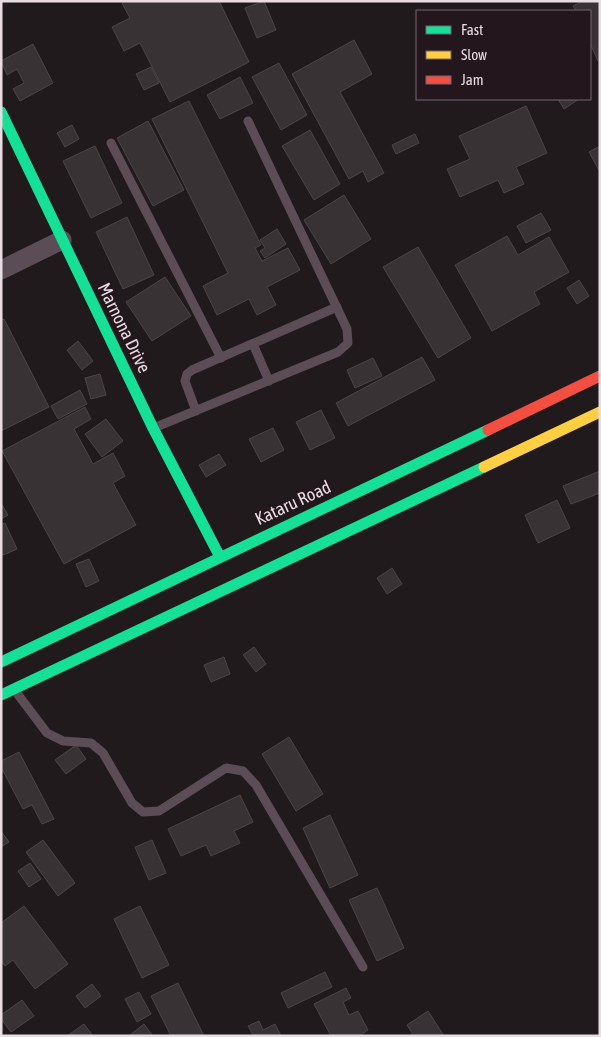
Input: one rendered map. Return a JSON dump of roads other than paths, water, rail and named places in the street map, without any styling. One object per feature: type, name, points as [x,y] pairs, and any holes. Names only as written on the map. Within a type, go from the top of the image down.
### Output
[{"type":"street","name":"Marnona Drive","points":[[1,112],[153,428],[220,557]]},
{"type":"street","points":[[1,270],[62,240]]},
{"type":"street","name":"Kataru Road","points":[[1,662],[600,376]]},
{"type":"street","points":[[1,695],[600,412]]},
{"type":"lane","points":[[153,428],[338,352],[348,342],[347,329],[248,121]]},
{"type":"lane","points":[[111,143],[221,358]]},
{"type":"lane","points":[[196,410],[186,381],[186,374],[337,307]]},
{"type":"lane","points":[[253,344],[269,381]]},
{"type":"lane","points":[[14,689],[48,733],[62,741],[91,743],[103,753],[132,803],[144,812],[159,811],[226,768],[243,771],[256,785],[363,967]]}]
